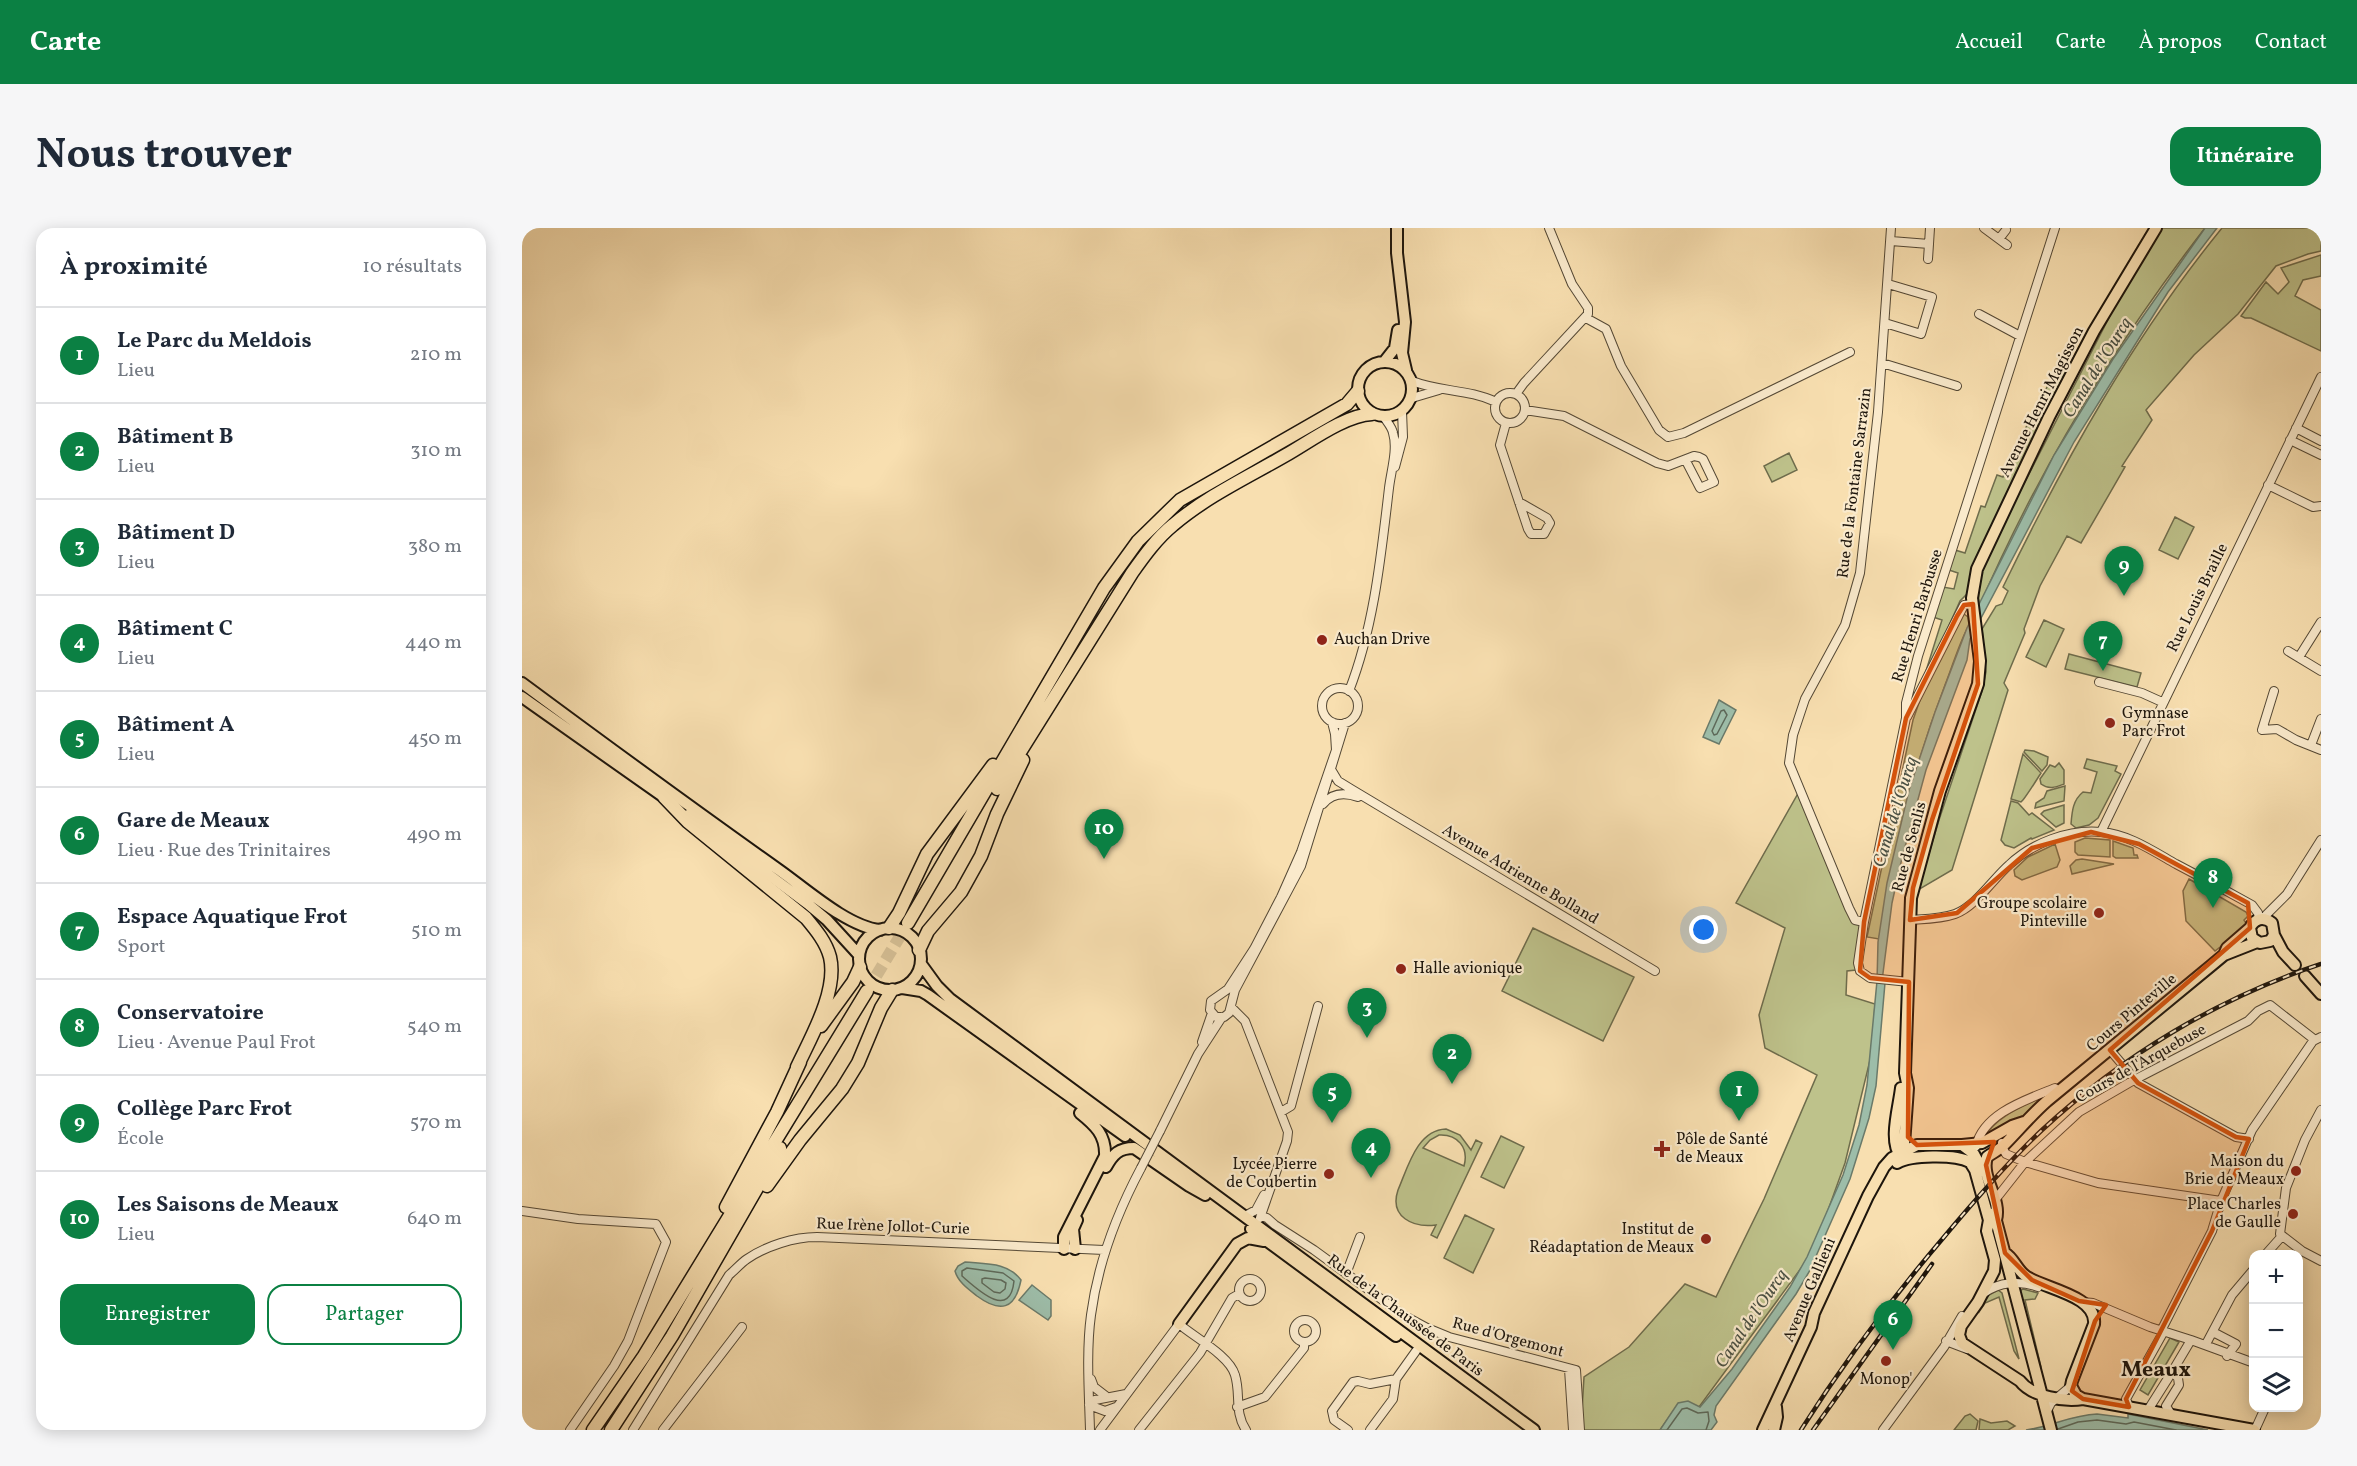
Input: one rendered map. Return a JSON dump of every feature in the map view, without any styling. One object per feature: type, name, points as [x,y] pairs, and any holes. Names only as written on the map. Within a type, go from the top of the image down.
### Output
[{"type":"highway","points":[[1358,390],[1347,404],[1197,490],[1159,519],[1138,541],[1104,588],[910,925],[1144,556],[1172,526],[1200,504],[1337,426],[1361,415],[1378,415]]},
{"type":"highway","points":[[884,929],[899,913],[927,854],[970,798],[1036,699],[1041,696]]},
{"type":"highway","points":[[919,950],[928,931],[961,892],[981,856],[997,814],[1030,744],[1033,730]]},
{"type":"highway","points":[[664,797],[688,822],[806,918],[821,937],[830,957],[832,973],[827,998],[798,1067],[777,1112],[710,1236],[701,1263]]},
{"type":"highway","points":[[798,1067],[860,961]]},
{"type":"highway","points":[[742,1214],[842,1089],[858,1063],[881,1008],[897,989]]},
{"type":"highway","points":[[593,1430],[644,1356],[870,994],[672,1336],[611,1430]]},
{"type":"main road","points":[[1384,362],[1395,348],[1399,322],[1397,228]]},
{"type":"main road","name":"Avenue Henri Magisson","points":[[1977,635],[1972,601],[1977,569],[2049,417],[2094,331],[2156,228]]},
{"type":"main road","points":[[1400,291],[1405,322],[1402,353],[1409,376],[1412,398],[1402,411],[1390,417],[1378,415],[1365,408],[1358,390],[1362,374],[1368,368],[1384,362],[1392,363],[1409,376]]},
{"type":"main road","name":"Rue de Senlis","points":[[1883,1171],[1895,1134],[1905,1073],[1913,888],[1932,820],[1978,684],[1980,661],[1977,635]]},
{"type":"main road","points":[[522,683],[836,911],[860,926],[908,935],[919,950],[921,964],[950,999],[1118,1122],[1243,1219],[1278,1250]]},
{"type":"main road","points":[[522,697],[664,797],[808,904],[827,920],[860,961],[869,982],[884,990],[921,991],[928,995],[1205,1195]]},
{"type":"main road","points":[[2283,952],[2252,938],[2260,920],[2274,935],[2283,952],[2295,965]]},
{"type":"main road","name":"Cours Pinteville","points":[[2224,955],[2227,948],[2260,920]]},
{"type":"main road","points":[[860,961],[866,940],[884,929]]},
{"type":"main road","points":[[2260,943],[2270,941],[2274,935]]},
{"type":"main road","name":"Cours Pinteville","points":[[1973,1153],[1982,1143],[2020,1123],[2224,955],[2260,943]]},
{"type":"main road","points":[[897,989],[911,982],[921,964]]},
{"type":"main road","points":[[2305,976],[2321,994]]},
{"type":"main road","points":[[981,1034],[1089,1121],[1098,1129],[1105,1142],[1103,1163],[1064,1237],[1069,1249]]},
{"type":"main road","name":"Rue de Senlis","points":[[1903,1155],[1908,1088],[1905,1073]]},
{"type":"main road","name":"Cours Pinteville","points":[[1973,1153],[1999,1145],[2020,1129],[2020,1123]]},
{"type":"main road","points":[[1906,1129],[1910,1141],[1917,1144]]},
{"type":"main road","name":"Rue de Senlis","points":[[1895,1134],[1903,1155]]},
{"type":"main road","name":"Avenue Gallieni","points":[[1766,1418],[1776,1404],[1811,1327],[1814,1313],[1868,1196],[1883,1171],[1917,1144],[1962,1145],[1973,1153]]},
{"type":"main road","points":[[1903,1155],[1959,1158],[1999,1145]]},
{"type":"main road","points":[[1999,1145],[1988,1157],[1986,1165],[1998,1211],[1987,1231],[1995,1265],[1992,1277],[1959,1331],[1962,1344],[2033,1390],[2056,1398],[2073,1401],[2083,1399]]},
{"type":"main road","points":[[1069,1249],[1073,1229],[1111,1158],[1119,1150],[1128,1148],[1139,1149],[1189,1186],[1243,1219]]},
{"type":"main road","points":[[1973,1153],[1974,1170],[2005,1253],[2009,1284]]},
{"type":"main road","name":"Rue de la Chaussée de Paris","points":[[1243,1219],[1260,1221],[1534,1430]]},
{"type":"main road","points":[[1992,1220],[2033,1390],[2051,1430]]},
{"type":"main road","points":[[1179,1324],[1243,1239],[1254,1238],[1278,1250]]},
{"type":"main road","name":"Rue de la Chaussée de Paris","points":[[1278,1250],[1523,1430]]},
{"type":"main road","points":[[2005,1253],[2011,1256],[2016,1267],[2025,1276],[2079,1301],[2090,1309],[2095,1322],[2071,1386],[2076,1395],[2083,1399],[2254,1430]]},
{"type":"main road","points":[[1763,1430],[1781,1376],[1806,1323],[1814,1313]]},
{"type":"main road","points":[[1774,1430],[1777,1417],[1776,1404]]},
{"type":"main road","points":[[2043,1415],[2043,1430]]},
{"type":"main road","points":[[1756,1430],[1766,1418]]},
{"type":"street","points":[[1516,394],[1524,382],[1586,318],[1588,308],[1572,284],[1549,228]]},
{"type":"street","name":"Rue de la Fontaine Sarrazin","points":[[1864,922],[1855,921],[1789,763],[1793,735],[1805,699],[1845,625],[1858,582],[1882,363],[1891,228]]},
{"type":"street","points":[[1928,259],[1930,228]]},
{"type":"street","points":[[1984,228],[2007,245]]},
{"type":"street","name":"Rue Henri Barbusse","points":[[1909,982],[1865,976],[1858,963],[1864,922],[1906,718],[1906,703],[1917,657],[2055,228]]},
{"type":"street","points":[[1999,239],[2006,230]]},
{"type":"street","points":[[1891,241],[1929,244]]},
{"type":"street","points":[[1885,323],[1921,334],[1932,297],[1888,284]]},
{"type":"street","points":[[1979,314],[2020,336]]},
{"type":"street","points":[[1586,318],[1606,328],[1621,366],[1659,430],[1668,437],[1684,433],[1850,352]]},
{"type":"street","points":[[1882,363],[1957,386]]},
{"type":"street","points":[[1409,376],[1441,390],[1479,394],[1496,402]]},
{"type":"street","name":"Rue Louis Braille","points":[[2101,832],[2321,376]]},
{"type":"street","points":[[1412,398],[1441,390]]},
{"type":"street","points":[[1507,393],[1516,394],[1523,401],[1525,410],[1516,422],[1506,423],[1496,415],[1496,402],[1507,393]]},
{"type":"street","points":[[1525,410],[1564,416],[1657,463],[1668,466],[1686,460]]},
{"type":"street","points":[[1389,492],[1401,446],[1402,411]]},
{"type":"street","points":[[1349,692],[1360,664],[1374,597],[1389,492],[1394,433],[1378,415]]},
{"type":"street","points":[[1506,423],[1500,445],[1528,530],[1531,534],[1544,534],[1550,523],[1547,518],[1519,502]]},
{"type":"street","points":[[2296,428],[2321,441]]},
{"type":"street","points":[[2290,440],[2321,455]]},
{"type":"street","points":[[2268,485],[2313,507],[2321,506]]},
{"type":"street","points":[[1906,718],[1957,616],[1964,605],[1972,601]]},
{"type":"street","points":[[2299,657],[2321,622]]},
{"type":"street","points":[[2289,651],[2321,671]]},
{"type":"street","points":[[2099,682],[2142,693],[2162,702]]},
{"type":"street","points":[[1090,1430],[1090,1316],[1104,1251],[1122,1203],[1198,1054],[1212,1013],[1211,1001],[1228,989],[1254,949],[1298,858],[1335,750],[1335,734],[1332,722],[1324,715],[1323,700],[1334,689],[1349,692],[1358,706],[1354,717],[1346,723],[1301,866],[1235,990],[1231,1005],[1198,1054]]},
{"type":"street","points":[[2274,691],[2262,730],[2277,729],[2321,750]]},
{"type":"street","points":[[2312,745],[2321,719]]},
{"type":"street","points":[[1332,722],[1346,723]]},
{"type":"street","name":"Avenue Adrienne Bolland","points":[[1332,771],[1338,781],[1655,971]]},
{"type":"street","name":"Avenue Adrienne Bolland","points":[[1320,808],[1325,800],[1341,793],[1372,802]]},
{"type":"street","points":[[1910,920],[1936,918],[1957,913],[1971,903],[2015,859],[2039,845],[2066,835],[2101,832],[2139,844],[2248,903],[2260,920]]},
{"type":"street","points":[[2260,920],[2287,894],[2321,840]]},
{"type":"street","points":[[2248,903],[2252,913],[2260,920]]},
{"type":"street","points":[[1221,996],[1227,998],[1242,1017],[1288,1132],[1260,1221]]},
{"type":"street","name":"Cours de l'Arquebuse","points":[[1995,1200],[2025,1162],[2079,1112],[2134,1080],[2248,1021],[2258,1011],[2270,1005],[2318,1038]]},
{"type":"street","points":[[1281,1112],[1291,1106],[1318,1006]]},
{"type":"street","points":[[1212,1013],[1236,1019],[1246,1028]]},
{"type":"street","points":[[2129,1407],[2126,1399],[2212,1231],[2221,1201],[2249,1139],[2276,1095],[2318,1038]]},
{"type":"street","points":[[2110,1050],[2134,1080],[2236,1137],[2249,1139]]},
{"type":"street","name":"Cours Pinteville","points":[[1973,1153],[1983,1128],[1998,1115],[2055,1088],[2058,1092]]},
{"type":"street","points":[[2269,1250],[2281,1235],[2286,1188],[2305,1140],[2321,1110]]},
{"type":"street","points":[[1999,1145],[2006,1154],[2025,1162],[2098,1183],[2221,1201]]},
{"type":"street","points":[[1243,1219],[1256,1210],[1274,1175]]},
{"type":"street","points":[[522,1211],[578,1219],[656,1224],[666,1242],[628,1341],[614,1366],[570,1430]]},
{"type":"street","name":"Rue d'Orgemont","points":[[1260,1221],[1267,1218],[1275,1226],[1403,1315],[1437,1333],[1572,1370]]},
{"type":"street","points":[[2281,1235],[2302,1251],[2321,1261]]},
{"type":"street","points":[[1346,1274],[1360,1236]]},
{"type":"street","name":"Rue Irène Jollot-Curie","points":[[633,1430],[729,1275],[748,1258],[774,1246],[796,1239],[817,1237],[1104,1251]]},
{"type":"street","points":[[2206,1344],[2232,1295],[2249,1274]]},
{"type":"street","points":[[1883,1430],[1974,1299],[1994,1286],[2028,1284],[2069,1299],[2093,1303],[2162,1331],[2206,1344],[2227,1356],[2249,1362]]},
{"type":"street","points":[[1138,1430],[1194,1361],[1232,1298],[1239,1294]]},
{"type":"street","points":[[2095,1322],[2102,1313],[2114,1312]]},
{"type":"street","points":[[1100,1430],[1179,1324],[1229,1362],[1235,1373],[1237,1407],[1246,1430]]},
{"type":"street","points":[[663,1430],[742,1327]]},
{"type":"street","points":[[2212,1332],[2236,1344],[2227,1356]]},
{"type":"street","points":[[2148,1410],[2191,1340]]},
{"type":"street","points":[[1946,1341],[1969,1349]]},
{"type":"street","points":[[1237,1407],[1265,1397],[1304,1348],[1304,1342]]},
{"type":"street","points":[[1370,1430],[1393,1399],[1396,1378],[1416,1351]]},
{"type":"street","name":"Rue d'Orgemont","points":[[1572,1370],[1573,1430]]},
{"type":"street","name":"Rue d'Orgemont","points":[[1572,1370],[1580,1430]]},
{"type":"street","points":[[2171,1414],[2166,1406],[2180,1385],[2178,1378],[2172,1372]]},
{"type":"street","points":[[1089,1376],[1094,1387],[1107,1397]]},
{"type":"street","points":[[1763,1430],[1781,1385],[1781,1376]]},
{"type":"street","points":[[1348,1430],[1334,1420],[1332,1411],[1353,1382],[1370,1384],[1396,1378]]},
{"type":"street","points":[[2043,1415],[2056,1398],[2071,1386]]},
{"type":"street","points":[[1089,1405],[1095,1400],[1126,1394]]},
{"type":"street","points":[[1089,1405],[1106,1410],[1116,1407]]},
{"type":"street","points":[[2254,1430],[2263,1412]]},
{"type":"highlighted area","points":[[1973,604],[1978,684],[1932,820],[1913,888],[1910,920],[1957,913],[2032,848],[2091,832],[2139,844],[2248,903],[2250,928],[2110,1050],[2138,1083],[2236,1137],[2249,1139],[2212,1231],[2126,1399],[2129,1407],[2083,1399],[2072,1391],[2095,1321],[2106,1305],[2079,1301],[2032,1280],[2005,1253],[1986,1165],[1994,1142],[1917,1145],[1908,1137],[1909,982],[1870,978],[1860,971],[1864,922],[1906,718],[1957,616],[1964,605]]},
{"type":"green space","points":[[2162,228],[2205,228],[2140,317],[2080,411],[2026,508],[1979,607],[1978,587],[1986,558],[2115,306]]},
{"type":"green space","points":[[2222,228],[2321,228],[2321,251],[2276,266],[2238,314],[2194,355],[2146,410],[2152,420],[2122,466],[2125,467],[2081,543],[2067,536],[2040,586],[2024,629],[2025,633],[2004,683],[2008,690],[1952,870],[1918,890],[1982,691],[1986,672],[1982,629],[1996,606],[2002,604],[2008,591],[2003,587],[2026,540],[2102,401],[2159,312]]},
{"type":"green space","points":[[2321,255],[2321,276],[2303,280],[2295,296],[2321,310],[2321,351],[2251,318],[2241,316],[2266,282],[2278,294],[2289,282],[2281,268]]},
{"type":"green space","points":[[2060,362],[2066,362],[2072,369],[1968,593],[1960,601],[1920,690],[1942,620],[1933,617],[1943,587],[1954,589],[1958,573],[1949,570],[1955,550],[1965,553],[1981,506],[1985,507],[1997,475],[2003,477],[2008,462]]},
{"type":"green space","points":[[1789,453],[1797,470],[1772,482],[1764,466]]},
{"type":"green space","points":[[2175,517],[2194,527],[2178,559],[2159,550]]},
{"type":"green space","points":[[1964,614],[1968,617],[1969,625],[1959,647],[1913,779],[1890,874],[1879,939],[1867,937],[1913,720],[1921,697],[1960,616]]},
{"type":"green space","points":[[2044,620],[2064,629],[2046,667],[2026,657]]},
{"type":"green space","points":[[2069,654],[2141,673],[2137,687],[2065,669]]},
{"type":"green space","points":[[2025,750],[2048,757],[2047,765],[2042,771],[2024,752]]},
{"type":"green space","points":[[2023,754],[2041,773],[2021,802],[2011,799]]},
{"type":"green space","points":[[2087,759],[2117,766],[2115,771],[2121,774],[2098,818],[2089,825],[2076,828],[2071,824],[2075,802],[2083,792],[2091,793],[2097,772],[2084,768]]},
{"type":"green space","points":[[2059,763],[2064,770],[2064,784],[2050,787],[2041,784],[2040,779],[2050,765],[2055,767]]},
{"type":"green space","points":[[2065,786],[2064,801],[2035,808],[2036,803],[2044,798],[2047,791]]},
{"type":"green space","points":[[1800,790],[1855,920],[1864,922],[1856,970],[1847,971],[1846,995],[1875,1004],[1872,1052],[1845,1163],[1813,1252],[1699,1407],[1679,1403],[1660,1430],[1583,1430],[1581,1427],[1584,1377],[1629,1347],[1685,1284],[1716,1297],[1764,1199],[1817,1075],[1765,1048],[1759,1015],[1785,928],[1736,903]]},
{"type":"green space","points":[[2011,801],[2018,803],[2029,815],[2032,813],[2054,830],[2031,838],[2014,848],[2005,845],[2001,840]]},
{"type":"green space","points":[[2064,805],[2064,823],[2056,827],[2041,814],[2044,811]]},
{"type":"green space","points":[[2085,838],[2110,840],[2110,857],[2078,855],[2075,852],[2075,842]]},
{"type":"green space","points":[[2113,841],[2133,848],[2134,855],[2138,858],[2113,856]]},
{"type":"green space","points":[[2055,844],[2060,860],[2057,867],[2022,880],[2015,876],[2014,870],[2028,857]]},
{"type":"green space","points":[[2076,860],[2114,864],[2072,874],[2070,866]]},
{"type":"green space","points":[[2189,879],[2246,912],[2248,916],[2244,920],[2246,923],[2243,929],[2215,951],[2186,921],[2183,891]]},
{"type":"green space","points":[[1533,928],[1634,977],[1603,1041],[1502,991]]},
{"type":"green space","points":[[2045,1095],[2034,1108],[2019,1119],[1986,1135],[2005,1116]]},
{"type":"green space","points":[[1446,1129],[1460,1135],[1471,1150],[1476,1140],[1482,1143],[1437,1238],[1431,1235],[1436,1225],[1419,1225],[1405,1219],[1400,1214],[1396,1199],[1415,1151],[1428,1136]],"holes":[[[1439,1135],[1446,1135],[1461,1143],[1465,1153],[1464,1166],[1423,1148],[1430,1140]]]},
{"type":"green space","points":[[1501,1136],[1524,1147],[1504,1188],[1481,1177]]},
{"type":"green space","points":[[1465,1215],[1494,1229],[1473,1273],[1444,1258]]},
{"type":"green space","points":[[2023,1289],[2038,1293],[2035,1299],[2025,1300],[2041,1367],[2039,1367],[2020,1291]]},
{"type":"green space","points":[[1998,1290],[2002,1293],[2019,1359],[2014,1351],[1999,1297],[1985,1303],[1979,1312],[1978,1309],[1989,1295]]},
{"type":"green space","points":[[2170,1338],[2179,1342],[2148,1395],[2140,1390]]},
{"type":"green space","points":[[1970,1414],[1978,1421],[1976,1430],[1954,1430],[1965,1416]]},
{"type":"green space","points":[[1980,1419],[1991,1423],[2007,1421],[2015,1426],[2008,1430],[1979,1430]]},
{"type":"water","points":[[2205,228],[2217,228],[2168,292],[2074,442],[1970,639],[1967,660],[1926,770],[1892,903],[1882,981],[1885,983],[1876,1086],[1869,1118],[1850,1179],[1809,1272],[1796,1294],[1716,1406],[1714,1415],[1717,1422],[1711,1430],[1660,1430],[1678,1403],[1688,1401],[1700,1407],[1732,1369],[1790,1287],[1807,1257],[1843,1175],[1859,1125],[1867,1085],[1877,981],[1878,942],[1887,883],[1909,790],[1935,712],[1967,628],[2054,455],[2113,359]]},
{"type":"water","points":[[1719,700],[1736,710],[1719,744],[1703,737]]},
{"type":"water","points":[[965,1262],[996,1265],[1016,1274],[1021,1280],[1011,1303],[1005,1306],[993,1305],[967,1288],[955,1271]]},
{"type":"water","points":[[1032,1285],[1051,1300],[1051,1316],[1048,1320],[1019,1300]]},
{"type":"water","points":[[2097,1414],[2128,1418],[2128,1414],[2208,1430],[2026,1430],[2078,1416]]},
{"type":"tunnel","points":[[867,991],[908,923]]},
{"type":"railway","points":[[1801,1430],[1851,1355],[1906,1283],[1979,1196],[2042,1130],[2105,1078],[2173,1032],[2245,994],[2321,964]]},
{"type":"railway","points":[[1813,1430],[1932,1264]]},
{"type":"place","name":"Collège Parc Frot","points":[[2124,596]]},
{"type":"place","name":"Auchan Drive","points":[[1322,640]]},
{"type":"place","name":"Espace Aquatique Frot","points":[[2103,671]]},
{"type":"place","name":"Gymnase Parc Frot","points":[[2110,723]]},
{"type":"place","name":"Les Saisons de Meaux","points":[[1104,859]]},
{"type":"place","name":"Conservatoire","points":[[2213,908]]},
{"type":"place","name":"Groupe scolaire Pinteville","points":[[2099,913]]},
{"type":"place","name":"Halle avionique","points":[[1401,969]]},
{"type":"place","name":"Bâtiment D","points":[[1367,1038]]},
{"type":"place","name":"Bâtiment B","points":[[1452,1084]]},
{"type":"place","name":"Le Parc du Meldois","points":[[1739,1121]]},
{"type":"place","name":"Bâtiment A","points":[[1332,1123]]},
{"type":"place","name":"Pôle de Santé de Meaux","points":[[1662,1149]]},
{"type":"place","name":"Maison du Brie de Meaux","points":[[2296,1171]]},
{"type":"place","name":"Lycée Pierre de Coubertin","points":[[1329,1174]]},
{"type":"place","name":"Bâtiment C","points":[[1371,1178]]},
{"type":"place","name":"Place Charles de Gaulle","points":[[2293,1214]]},
{"type":"place","name":"Institut de Réadaptation de Meaux","points":[[1706,1239]]},
{"type":"place","name":"Gare de Meaux","points":[[1893,1350]]},
{"type":"place","name":"Monop'","points":[[1886,1361]]},
{"type":"district","name":"Meaux","points":[[2156,1370]]},
{"type":"water label","name":"Canal de l'Ourcq","points":[[2098,368]]},
{"type":"water label","name":"Canal de l'Ourcq","points":[[1896,812]]},
{"type":"water label","name":"Canal de l'Ourcq","points":[[1752,1319]]}]
